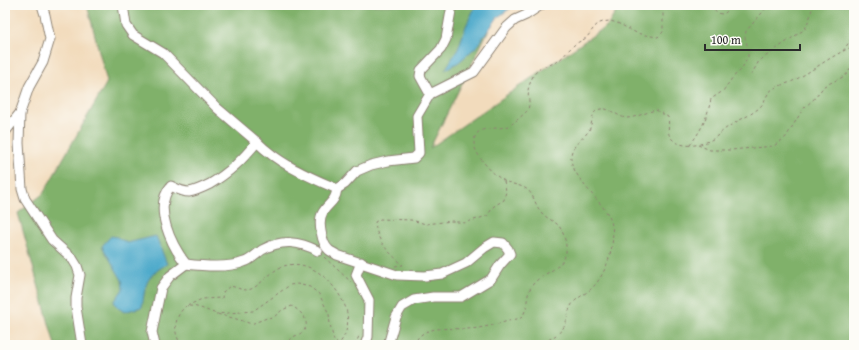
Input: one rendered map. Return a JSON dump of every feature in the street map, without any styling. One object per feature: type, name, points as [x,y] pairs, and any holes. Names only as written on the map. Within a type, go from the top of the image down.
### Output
[{"type":"street","points":[[42,5],[50,39],[43,62],[29,87],[20,113],[19,143],[22,189],[25,199],[52,240],[72,258],[77,266],[80,275],[76,302],[82,345]]},
{"type":"street","points":[[123,5],[126,25],[133,35],[163,53],[217,108],[269,154],[294,169],[337,189]]},
{"type":"street","points":[[430,94],[420,76],[421,70],[441,49],[446,39],[452,5]]},
{"type":"street","points":[[337,189],[345,184],[357,171],[371,165],[388,161],[414,158],[419,153],[417,116],[430,94],[474,72],[506,28],[515,20],[541,5]]},
{"type":"street","points":[[5,132],[20,113]]},
{"type":"street","points":[[186,264],[178,254],[163,218],[163,205],[166,191],[171,186],[180,191],[190,192],[202,188],[225,175],[242,161],[257,142]]},
{"type":"street","points":[[337,189],[336,197],[322,213],[320,224],[323,240],[329,250],[337,255],[397,275],[425,276],[442,274],[466,263],[494,242],[503,243],[510,254],[500,265],[491,279],[461,297],[433,297],[414,300],[402,307],[396,317],[388,345]]},
{"type":"street","points":[[155,345],[152,332],[161,288],[170,276],[186,264],[220,266],[245,262],[263,250],[279,244],[294,242],[307,245],[318,251]]},
{"type":"street","points":[[361,262],[356,275],[369,300],[368,337],[365,345]]},
{"type":"path","points":[[414,345],[417,337],[423,332],[433,329],[478,329],[521,318],[525,314],[527,308],[528,294],[531,286],[540,277],[552,271],[561,262],[566,252],[562,230],[557,224],[541,213],[535,199],[527,190],[515,183],[504,181],[496,176],[480,158],[475,149],[474,142],[477,134],[490,128],[508,126],[527,111],[529,106],[528,89],[533,76],[541,67],[558,61],[574,45],[585,39],[596,25],[604,21],[612,21],[637,33],[658,37],[663,32],[663,5]]},
{"type":"path","points":[[712,5],[714,12],[718,14],[724,14],[733,5]]},
{"type":"path","points":[[690,145],[701,131],[708,113],[711,99],[723,91],[733,77],[741,70],[748,58],[748,48],[744,38],[746,31],[769,5]]},
{"type":"path","points":[[751,75],[759,61],[805,29],[813,5]]},
{"type":"path","points":[[843,51],[854,35]]},
{"type":"path","points":[[538,345],[557,334],[564,326],[567,314],[573,303],[594,287],[601,277],[608,263],[611,251],[613,232],[608,213],[590,194],[574,170],[571,161],[571,153],[574,147],[588,133],[595,111],[605,109],[625,118],[656,110],[668,117],[668,131],[670,137],[676,142],[684,145],[697,145],[711,140],[728,126],[749,116],[761,107],[767,93],[775,87],[791,82],[854,46]]},
{"type":"path","points":[[697,145],[710,150],[731,150],[774,146],[786,136],[803,109],[816,97],[824,86],[845,76],[854,63]]},
{"type":"path","points":[[395,266],[403,265],[386,250],[379,240],[375,222],[380,219],[411,220],[426,224],[452,221],[464,223],[477,220],[487,216],[494,206],[504,200],[506,191],[504,181]]},
{"type":"path","points":[[318,251],[351,283]]},
{"type":"path","points":[[182,345],[177,339],[175,330],[177,319],[181,310],[202,299],[222,298],[223,292],[230,286],[244,290],[252,289],[281,267],[292,265],[306,266],[318,272],[333,285],[341,296],[347,312],[348,325],[345,337],[339,344],[334,341],[329,314],[319,294],[310,287],[297,284],[290,285],[253,311],[216,314]]},
{"type":"path","points":[[187,306],[196,306],[216,314],[251,324],[274,317],[282,310],[292,306],[299,310],[305,317],[305,326],[303,332],[293,337],[286,345]]},
{"type":"path","points":[[355,345],[361,331]]},
{"type":"green space","points":[[87,5],[501,5],[430,148],[608,25],[620,5],[854,5],[854,345],[55,345],[18,213],[43,194],[107,82]]},
{"type":"water","points":[[476,5],[515,5],[498,17],[476,47],[459,62],[445,70],[458,49],[466,26]]},
{"type":"water","points":[[111,236],[117,237],[127,243],[156,236],[167,264],[150,277],[144,292],[142,307],[124,312],[117,307],[114,302],[123,289],[122,280],[102,246]]}]
